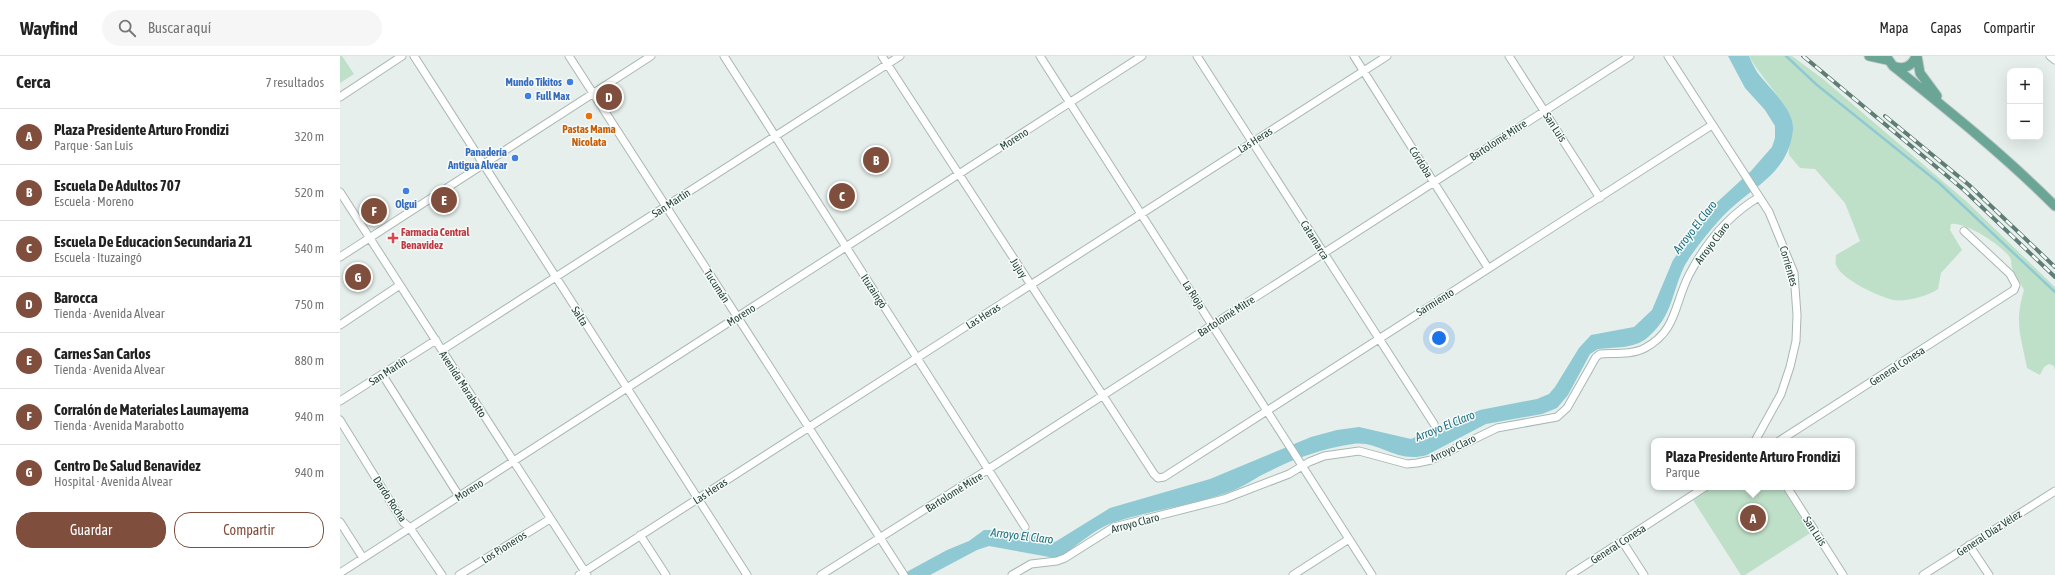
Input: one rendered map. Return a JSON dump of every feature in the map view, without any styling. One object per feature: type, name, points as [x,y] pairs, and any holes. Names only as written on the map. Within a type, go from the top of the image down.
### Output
[{"type":"main road","points":[[1869,56],[1888,60],[1907,67],[1914,61],[1916,56]]},
{"type":"main road","points":[[1916,56],[1918,67],[1924,80],[1954,114]]},
{"type":"main road","points":[[1888,60],[1954,114],[2015,167],[2055,206]]},
{"type":"street","points":[[340,97],[402,56]]},
{"type":"street","name":"Salta","points":[[414,56],[747,575]]},
{"type":"street","name":"Tucumán","points":[[569,56],[904,575]]},
{"type":"street","points":[[340,257],[651,56]]},
{"type":"street","name":"Ituzaingó","points":[[724,56],[917,357],[987,470],[1025,527]]},
{"type":"street","name":"Jujuy","points":[[882,56],[1102,396],[1158,478]]},
{"type":"street","name":"San Martín","points":[[442,350],[900,56]]},
{"type":"street","name":"La Rioja","points":[[1040,56],[1213,324],[1372,575]]},
{"type":"street","name":"Moreno","points":[[340,573],[1142,56]]},
{"type":"street","name":"Catamarca","points":[[1197,56],[1434,424]]},
{"type":"street","name":"Córdoba","points":[[1354,56],[1488,268]]},
{"type":"street","name":"Las Heras","points":[[583,574],[640,535],[917,357],[1031,286],[1252,141],[1387,56]]},
{"type":"street","name":"San Luis","points":[[1509,56],[1600,198]]},
{"type":"street","name":"Bartolomé Mitre","points":[[822,575],[1324,254],[1630,56]]},
{"type":"street","name":"Corrientes","points":[[1668,56],[1758,195],[1777,228],[1794,273],[1797,315],[1796,341],[1786,380],[1772,413],[1757,438]]},
{"type":"street","points":[[2050,56],[2055,60]]},
{"type":"street","name":"Sarmiento","points":[[1158,478],[1164,477],[1378,338],[1600,198],[1712,125]]},
{"type":"street","name":"Avenida Marabotto","points":[[340,192],[514,461],[583,574]]},
{"type":"street","name":"Arroyo Claro","points":[[1012,575],[1031,564],[1057,561],[1114,527],[1224,499],[1289,474],[1302,464],[1324,456],[1359,451],[1407,464],[1417,464],[1436,458],[1497,428],[1551,419],[1563,414],[1596,357],[1600,354],[1639,351],[1661,337],[1672,320],[1693,268],[1721,228],[1758,195]]},
{"type":"street","name":"General Conesa","points":[[1784,438],[2014,290],[2016,285],[2010,274],[1964,231]]},
{"type":"street","points":[[340,324],[400,285]]},
{"type":"street","name":"San Martín","points":[[340,402],[436,340]]},
{"type":"street","points":[[382,374],[459,496]]},
{"type":"street","name":"Dardo Rocha","points":[[340,420],[403,522],[410,528],[442,575]]},
{"type":"street","name":"General Conesa","points":[[1570,575],[1700,490]]},
{"type":"street","name":"San Luis","points":[[1789,490],[1844,575]]},
{"type":"street","name":"General Díaz Vélez","points":[[1923,575],[2055,490]]},
{"type":"street","name":"Los Pioneros","points":[[459,575],[550,519]]},
{"type":"street","points":[[340,522],[363,558]]},
{"type":"street","points":[[640,535],[666,575]]},
{"type":"street","points":[[1292,575],[1349,539]]},
{"type":"street","points":[[1622,541],[1644,575]]},
{"type":"street","points":[[1969,545],[1989,575]]},
{"type":"green space","points":[[340,56],[342,56],[354,74],[340,83]]},
{"type":"green space","points":[[1749,56],[1792,56],[1823,79],[1966,201],[2055,287],[2055,370],[2054,366],[2049,364],[2044,367],[2040,375],[2027,368],[2019,321],[2019,312],[2024,290],[2013,271],[2011,259],[2004,251],[1990,240],[1965,226],[1951,224],[1950,230],[1962,250],[1941,273],[1938,289],[1923,296],[1904,300],[1893,300],[1861,287],[1840,271],[1836,265],[1836,255],[1860,241],[1845,203],[1815,169],[1800,168],[1789,155],[1793,125],[1789,113]]},
{"type":"green space","points":[[1705,490],[1786,490],[1812,532],[1745,575],[1741,575],[1693,500]]},
{"type":"water","name":"Arroyo El Claro","points":[[1728,56],[1749,56],[1757,72],[1780,99],[1790,115],[1793,130],[1790,146],[1784,159],[1776,170],[1723,216],[1687,261],[1667,313],[1656,330],[1642,342],[1630,346],[1598,349],[1590,354],[1568,395],[1557,408],[1542,414],[1486,424],[1427,455],[1406,457],[1371,445],[1362,444],[1353,444],[1321,451],[1280,466],[1240,487],[1215,497],[1106,525],[1061,557],[1055,558],[989,546],[977,550],[930,575],[901,575],[947,550],[969,541],[984,530],[997,530],[1032,535],[1055,542],[1110,508],[1210,479],[1311,437],[1337,430],[1359,427],[1411,439],[1480,410],[1537,399],[1549,394],[1555,387],[1579,348],[1591,335],[1634,327],[1652,310],[1673,260],[1714,205],[1751,171],[1772,147],[1775,138],[1775,126],[1765,110],[1745,88]]},
{"type":"waterway","points":[[1786,56],[1817,85],[1939,183],[2055,292]]},
{"type":"railway","points":[[1803,56],[1964,190],[2055,277]]},
{"type":"railway","points":[[1885,116],[1969,185],[2055,267]]},
{"type":"place","name":"Mundo Tikitos","points":[[570,82]]},
{"type":"place","name":"Full Max","points":[[528,96]]},
{"type":"place","name":"Barocca","points":[[609,97]]},
{"type":"place","name":"Pastas Mama Nicolata","points":[[589,116]]},
{"type":"place","name":"Panadería Antigua Alvear","points":[[515,158]]},
{"type":"place","name":"Escuela De Adultos 707","points":[[876,160]]},
{"type":"place","name":"Olgui","points":[[406,191]]},
{"type":"place","name":"Escuela De Educacion Secundaria 21","points":[[842,196]]},
{"type":"place","name":"Carnes San Carlos","points":[[444,200]]},
{"type":"place","name":"Corralón de Materiales Laumayema","points":[[374,211]]},
{"type":"place","name":"Farmacia Central Benavidez","points":[[393,238]]},
{"type":"place","name":"Centro De Salud Benavidez","points":[[358,277]]},
{"type":"place","name":"Plaza Presidente Arturo Frondizi","points":[[1753,518]]}]
